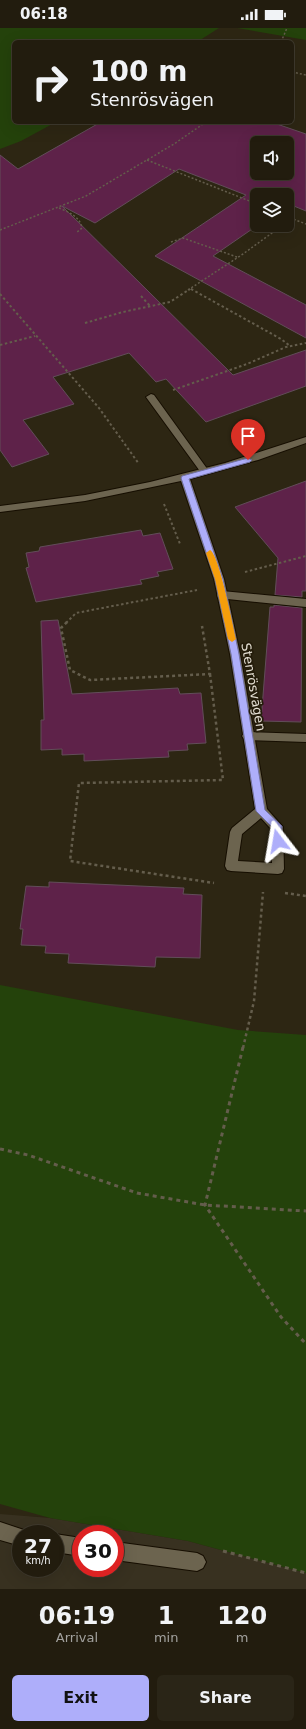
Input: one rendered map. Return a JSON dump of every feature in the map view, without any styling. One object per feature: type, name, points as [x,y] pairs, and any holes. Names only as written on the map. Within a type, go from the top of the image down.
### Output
[{"type":"street","points":[[152,397],[205,472]]},
{"type":"street","points":[[0,509],[96,496],[185,478],[262,456],[306,440]]},
{"type":"street","name":"Stenrösvägen","points":[[185,478],[219,579],[235,654],[261,811]]},
{"type":"street","points":[[222,595],[306,603]]},
{"type":"street","points":[[248,736],[306,738]]},
{"type":"street","points":[[261,811],[277,826],[278,869],[231,866],[236,832],[261,811]]},
{"type":"street","points":[[0,1531],[12,1534]]},
{"type":"street","points":[[124,1552],[197,1562]]},
{"type":"path","points":[[282,40],[287,28]]},
{"type":"path","points":[[294,72],[306,75]]},
{"type":"path","points":[[0,230],[86,196],[174,144],[203,124]]},
{"type":"path","points":[[147,160],[250,201]]},
{"type":"path","points":[[59,207],[70,212],[82,222],[82,228],[76,233]]},
{"type":"path","points":[[294,218],[306,224]]},
{"type":"path","points":[[85,323],[123,312],[170,302],[273,232]]},
{"type":"path","points":[[171,242],[183,238],[237,258]]},
{"type":"path","points":[[190,289],[281,339],[290,346]]},
{"type":"path","points":[[0,294],[35,336],[61,362],[99,408],[141,466]]},
{"type":"path","points":[[141,296],[150,306]]},
{"type":"path","points":[[0,345],[35,336]]},
{"type":"path","points":[[152,397],[247,364],[290,346],[306,343]]},
{"type":"path","points":[[161,497],[181,547]]},
{"type":"path","points":[[210,674],[90,680],[70,670],[61,628],[76,613],[197,590],[219,579],[306,556]]},
{"type":"path","points":[[194,583],[197,590],[197,596]]},
{"type":"path","points":[[201,619],[210,674],[223,780],[79,784],[70,861],[217,883]]},
{"type":"path","points":[[269,892],[263,890],[254,1001],[205,1205],[281,1317],[306,1344]]},
{"type":"path","points":[[283,893],[306,896]]},
{"type":"path","points":[[0,1149],[28,1155],[137,1193],[205,1205],[306,1211]]},
{"type":"path","points":[[218,1549],[306,1572]]},
{"type":"shaded area","points":[[0,1514],[50,1518],[92,1525],[72,1525],[72,1577],[124,1577],[124,1530],[188,1541],[306,1573],[306,1589],[0,1589]]},
{"type":"green space","points":[[0,28],[219,28],[200,40],[12,40],[12,124],[52,124],[21,141],[0,149]]},
{"type":"green space","points":[[237,28],[306,28],[306,40]]},
{"type":"green space","points":[[0,985],[238,1030],[306,1035],[306,1573],[188,1541],[124,1530],[124,1525],[92,1525],[50,1518],[0,1504]]},
{"type":"building","points":[[97,124],[277,124],[306,134],[306,211],[294,206],[294,188],[250,188],[250,231],[213,256],[306,305],[306,338],[155,256],[246,195],[179,169],[95,223],[62,206],[233,375],[306,350],[306,386],[206,422],[166,379],[156,382],[129,353],[53,377],[74,404],[23,420],[49,454],[12,467],[0,450],[0,155],[18,169]]},
{"type":"building","points":[[306,481],[306,591],[302,591],[302,597],[275,595],[278,558],[235,507]]},
{"type":"building","points":[[141,530],[143,536],[160,533],[173,569],[157,572],[159,576],[140,580],[142,584],[36,602],[26,568],[29,567],[26,553],[39,551],[40,547]]},
{"type":"building","points":[[274,605],[302,608],[301,722],[261,721],[270,607],[274,607]]},
{"type":"building","points":[[58,620],[72,694],[178,688],[180,694],[201,693],[206,743],[187,744],[188,750],[168,751],[169,757],[84,761],[84,754],[62,755],[62,749],[41,750],[41,720],[44,720],[41,621]]},
{"type":"building","points":[[49,882],[184,888],[183,894],[202,895],[200,958],[156,957],[155,967],[68,963],[69,954],[45,953],[46,946],[21,945],[23,929],[20,929],[26,886],[49,887]]},
{"type":"slow traffic","points":[[210,553],[219,579],[232,639]]},
{"type":"route","points":[[248,460],[185,478],[219,579],[235,654],[261,811],[277,826],[278,841]]}]
